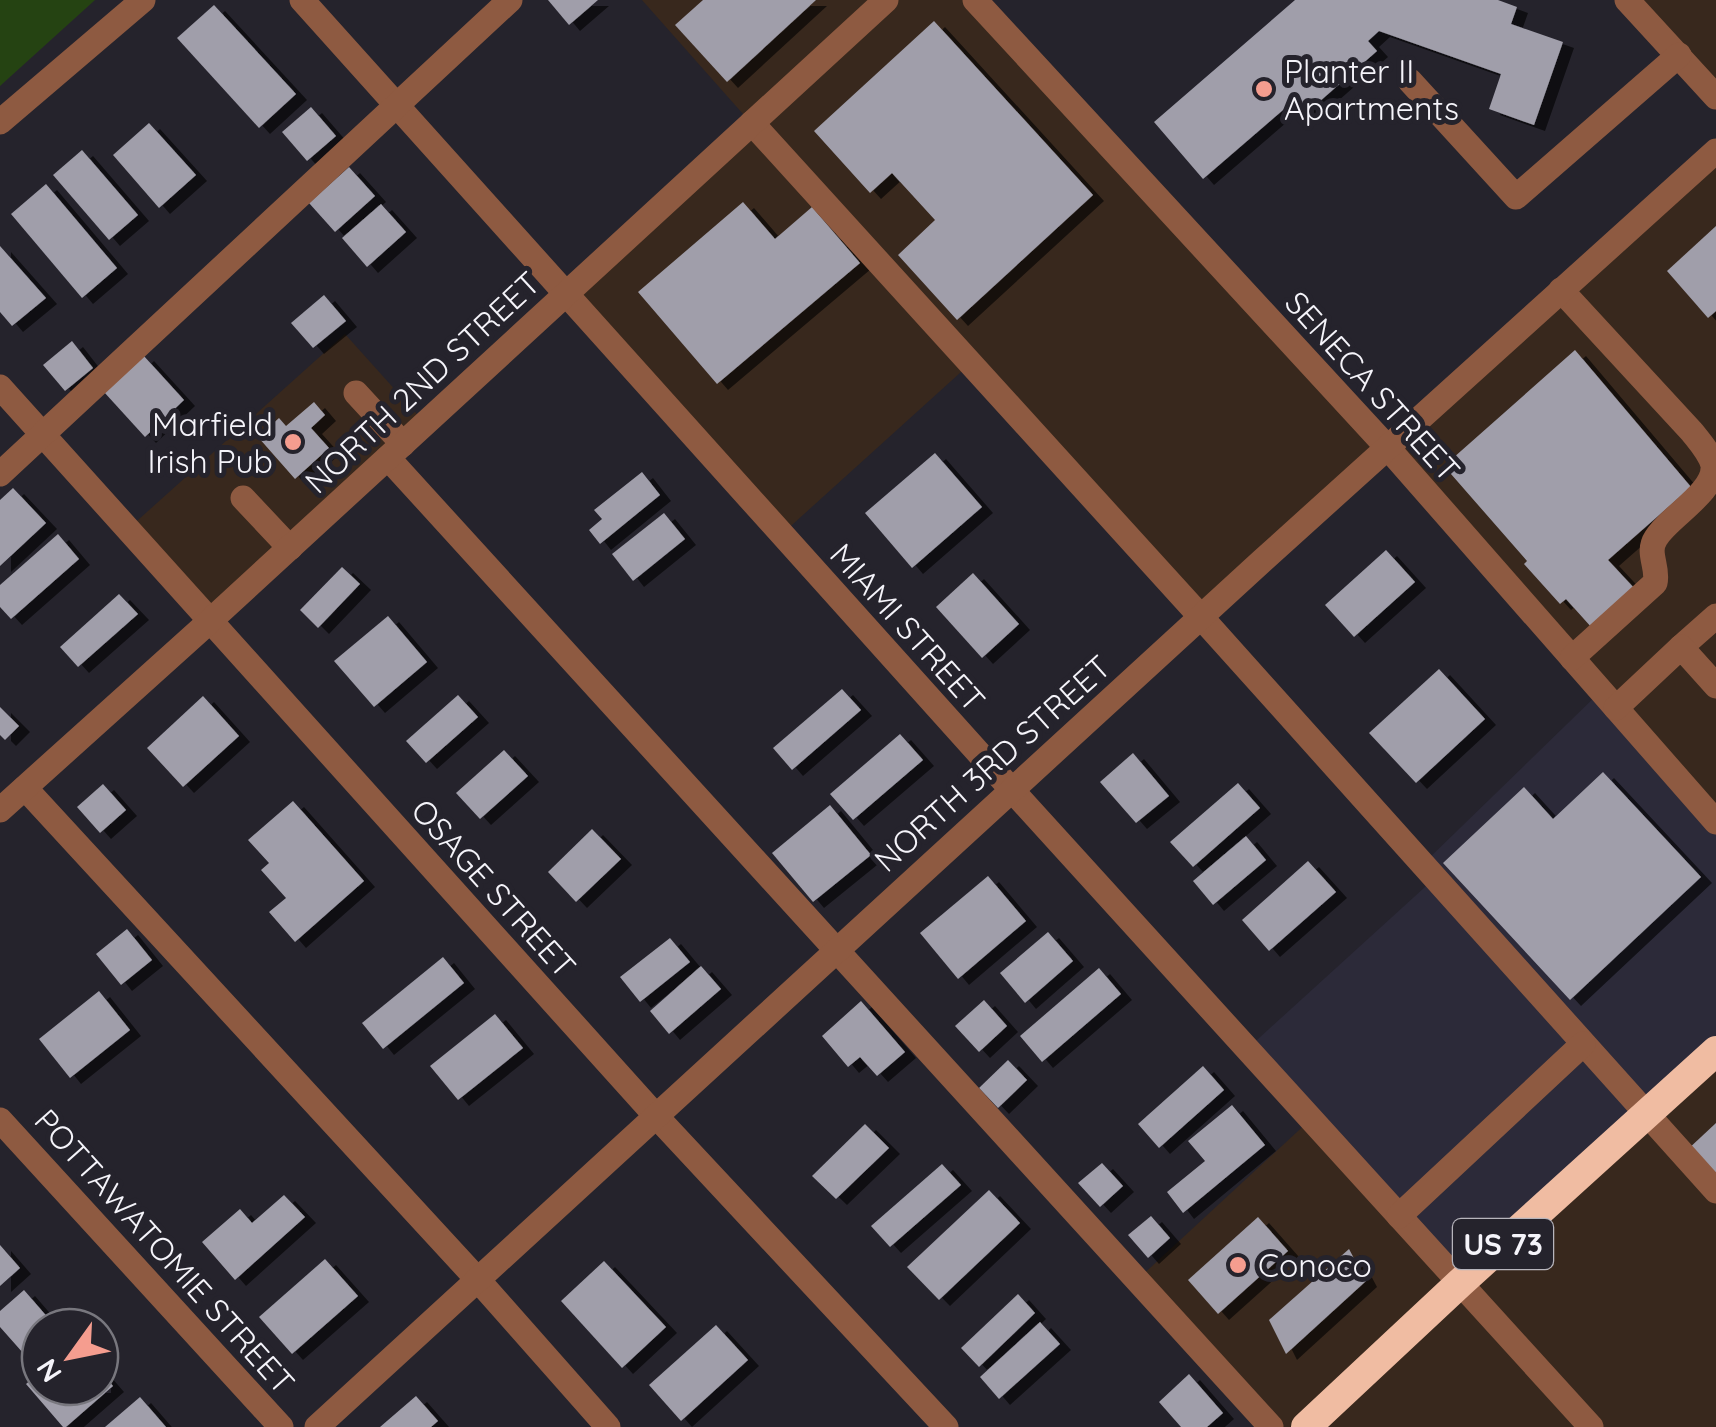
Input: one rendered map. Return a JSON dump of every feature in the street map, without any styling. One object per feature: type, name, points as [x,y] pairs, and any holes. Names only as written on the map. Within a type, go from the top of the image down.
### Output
[{"type":"highway","name":"US 73","points":[[1306,1427],[1716,1050]]},
{"type":"street","points":[[0,122],[143,0]]},
{"type":"street","name":"MIAMI STREET","points":[[302,0],[1011,790],[1591,1427]]},
{"type":"street","points":[[0,474],[510,0]]},
{"type":"street","name":"NORTH 2ND STREET","points":[[0,810],[886,0]]},
{"type":"street","name":"SENECA STREET","points":[[975,0],[1387,447],[1716,822]]},
{"type":"street","points":[[1628,0],[1716,97]]},
{"type":"street","points":[[1410,81],[1516,197],[1679,56]]},
{"type":"street","points":[[752,123],[1201,616],[1716,1192]]},
{"type":"street","name":"NORTH 3RD STREET","points":[[317,1427],[1201,616],[1716,151]]},
{"type":"street","points":[[1561,290],[1692,432],[1715,466],[1704,491],[1653,542],[1656,583],[1572,658]]},
{"type":"street","name":"OSAGE STREET","points":[[0,387],[656,1115],[946,1427]]},
{"type":"street","points":[[356,393],[395,451],[836,950],[1271,1427]]},
{"type":"street","points":[[243,498],[290,548]]},
{"type":"street","points":[[1616,708],[1716,616]]},
{"type":"street","points":[[1682,647],[1716,686]]},
{"type":"street","points":[[25,788],[478,1280],[608,1427]]},
{"type":"street","points":[[1399,1216],[1584,1044]]},
{"type":"street","name":"POTTAWATOMIE STREET","points":[[0,1120],[282,1427]]},
{"type":"shaded area","points":[[642,0],[975,0],[1387,447],[1201,617],[971,363],[782,534],[565,294],[751,123]]},
{"type":"shaded area","points":[[1627,0],[1716,0],[1716,97]]},
{"type":"shaded area","points":[[1716,151],[1716,822],[1387,447]]},
{"type":"shaded area","points":[[345,334],[425,423],[210,621],[128,529]]},
{"type":"shaded area","points":[[1601,691],[1716,822],[1716,1051],[1460,1283],[1247,1049],[1436,877],[1424,863]]},
{"type":"shaded area","points":[[1716,1051],[1716,1427],[1271,1427],[1137,1280],[1311,1119]]},
{"type":"green space","points":[[0,0],[95,0],[0,86]]},
{"type":"building","points":[[548,0],[598,0],[569,25]]},
{"type":"building","points":[[703,0],[816,0],[727,82],[675,25]]},
{"type":"building","name":"Planter II Apartments","points":[[1295,0],[1498,0],[1517,7],[1511,24],[1563,42],[1534,125],[1489,109],[1501,74],[1379,31],[1368,41],[1377,51],[1302,117],[1290,104],[1203,179],[1154,122]]},
{"type":"building","points":[[214,5],[296,94],[259,128],[177,38]]},
{"type":"building","points":[[934,21],[1093,195],[957,320],[898,255],[935,220],[892,173],[870,193],[814,131]]},
{"type":"building","points":[[311,107],[336,136],[307,161],[282,132]]},
{"type":"building","points":[[149,123],[196,175],[159,208],[113,155]]},
{"type":"building","points":[[82,150],[138,215],[109,240],[53,175]]},
{"type":"building","points":[[349,167],[375,196],[335,232],[309,203]]},
{"type":"building","points":[[46,184],[117,268],[82,298],[11,214]]},
{"type":"building","points":[[743,202],[775,239],[812,207],[860,263],[717,384],[638,292]]},
{"type":"building","points":[[381,204],[406,232],[367,267],[342,238]]},
{"type":"building","points":[[1716,226],[1716,311],[1708,318],[1667,271]]},
{"type":"building","points":[[0,246],[46,298],[12,326],[0,312]]},
{"type":"building","points":[[324,295],[346,321],[313,348],[291,323]]},
{"type":"building","points":[[72,341],[93,368],[65,391],[43,365]]},
{"type":"building","points":[[1575,350],[1691,487],[1608,560],[1635,589],[1592,628],[1566,599],[1560,604],[1444,466]]},
{"type":"building","points":[[143,355],[184,400],[145,437],[104,392]]},
{"type":"building","name":"Marfield Irish Pub","points":[[314,402],[325,415],[311,428],[329,448],[295,479],[258,437],[279,418],[286,426]]},
{"type":"building","points":[[935,453],[982,507],[912,568],[865,513]]},
{"type":"building","points":[[642,472],[660,495],[600,544],[589,530],[602,519],[594,510]]},
{"type":"building","points":[[13,488],[46,523],[0,566],[0,500]]},
{"type":"building","points":[[664,513],[685,539],[633,581],[612,554]]},
{"type":"building","points":[[58,534],[79,559],[11,619],[0,607],[0,585]]},
{"type":"building","points":[[1386,550],[1415,582],[1354,637],[1325,605]]},
{"type":"building","points":[[342,567],[360,584],[318,628],[300,610]]},
{"type":"building","points":[[973,573],[1019,624],[982,658],[936,607]]},
{"type":"building","points":[[119,594],[138,614],[78,667],[60,647]]},
{"type":"building","points":[[388,616],[427,662],[374,707],[334,661]]},
{"type":"building","points":[[1439,669],[1485,719],[1416,783],[1369,733]]},
{"type":"building","points":[[842,689],[861,710],[792,770],[773,748]]},
{"type":"building","points":[[458,695],[478,717],[426,763],[406,741]]},
{"type":"building","points":[[203,696],[239,736],[183,787],[147,748]]},
{"type":"building","points":[[0,707],[19,726],[5,740],[0,735]]},
{"type":"building","points":[[900,734],[923,760],[853,820],[830,794]]},
{"type":"building","points":[[504,750],[528,776],[480,819],[456,793]]},
{"type":"building","points":[[1133,753],[1169,796],[1136,823],[1100,782]]},
{"type":"building","points":[[1603,772],[1701,877],[1570,1000],[1443,863],[1524,787],[1553,819]]},
{"type":"building","points":[[1238,783],[1260,808],[1193,867],[1170,842]]},
{"type":"building","points":[[103,784],[126,810],[100,833],[77,807]]},
{"type":"building","points":[[293,801],[364,881],[295,942],[269,912],[286,898],[261,870],[269,863],[248,840]]},
{"type":"building","points":[[830,805],[871,855],[813,902],[772,853]]},
{"type":"building","points":[[592,829],[621,859],[576,902],[548,872]]},
{"type":"building","points":[[1246,836],[1266,860],[1213,905],[1193,881]]},
{"type":"building","points":[[1308,861],[1336,892],[1269,951],[1242,920]]},
{"type":"building","points":[[988,876],[1026,921],[958,979],[920,933]]},
{"type":"building","points":[[127,929],[152,960],[121,985],[96,954]]},
{"type":"building","points":[[1048,932],[1073,961],[1025,1003],[1000,973]]},
{"type":"building","points":[[670,938],[690,962],[640,1002],[620,977]]},
{"type":"building","points":[[443,957],[464,983],[383,1049],[362,1023]]},
{"type":"building","points":[[701,966],[721,989],[669,1034],[650,1011]]},
{"type":"building","points":[[1099,968],[1121,994],[1042,1062],[1020,1036]]},
{"type":"building","points":[[99,991],[130,1030],[70,1078],[39,1039]]},
{"type":"building","points":[[984,1000],[1007,1026],[979,1052],[955,1026]]},
{"type":"building","points":[[861,1001],[905,1052],[877,1076],[860,1057],[848,1067],[822,1036]]},
{"type":"building","points":[[495,1014],[523,1048],[458,1100],[430,1066]]},
{"type":"building","points":[[1008,1060],[1027,1080],[998,1108],[979,1088]]},
{"type":"building","points":[[1203,1066],[1224,1090],[1159,1148],[1138,1124]]},
{"type":"building","points":[[1232,1105],[1265,1145],[1183,1213],[1167,1192],[1205,1161],[1188,1141]]},
{"type":"building","points":[[1716,1123],[1716,1184],[1686,1151]]},
{"type":"building","points":[[865,1124],[889,1148],[836,1199],[812,1176]]},
{"type":"building","points":[[1102,1163],[1123,1186],[1100,1207],[1078,1183]]},
{"type":"building","points":[[942,1164],[961,1185],[890,1247],[871,1226]]},
{"type":"building","points":[[989,1190],[1020,1223],[939,1300],[907,1267]]},
{"type":"building","points":[[284,1195],[305,1217],[235,1280],[202,1242],[240,1209],[252,1223]]},
{"type":"building","points":[[1151,1216],[1170,1238],[1148,1258],[1128,1235]]},
{"type":"building","name":"Conoco","points":[[1258,1217],[1288,1251],[1218,1314],[1188,1280]]},
{"type":"building","points":[[0,1245],[20,1268],[0,1286]]},
{"type":"building","name":"Conoco","points":[[1349,1249],[1366,1281],[1286,1354],[1269,1320]]},
{"type":"building","points":[[325,1259],[358,1296],[292,1354],[259,1317]]},
{"type":"building","points":[[604,1261],[666,1327],[622,1368],[561,1301]]},
{"type":"building","points":[[24,1290],[39,1307],[20,1307],[20,1350],[0,1327],[0,1311]]},
{"type":"building","points":[[1018,1294],[1035,1313],[979,1367],[961,1348]]},
{"type":"building","points":[[1040,1322],[1060,1344],[999,1399],[980,1377]]},
{"type":"building","points":[[716,1325],[748,1360],[681,1421],[649,1385]]},
{"type":"building","points":[[1189,1374],[1223,1413],[1207,1427],[1181,1427],[1159,1402]]},
{"type":"building","points":[[416,1396],[438,1421],[431,1427],[380,1427]]},
{"type":"building","points":[[140,1397],[166,1427],[105,1427]]},
{"type":"building","points":[[46,1407],[89,1407],[66,1427]]},
{"type":"place","name":"Planter II Apartments","points":[[1264,89]]},
{"type":"place","name":"Marfield Irish Pub","points":[[293,442]]},
{"type":"place","name":"Conoco","points":[[1238,1265]]}]
